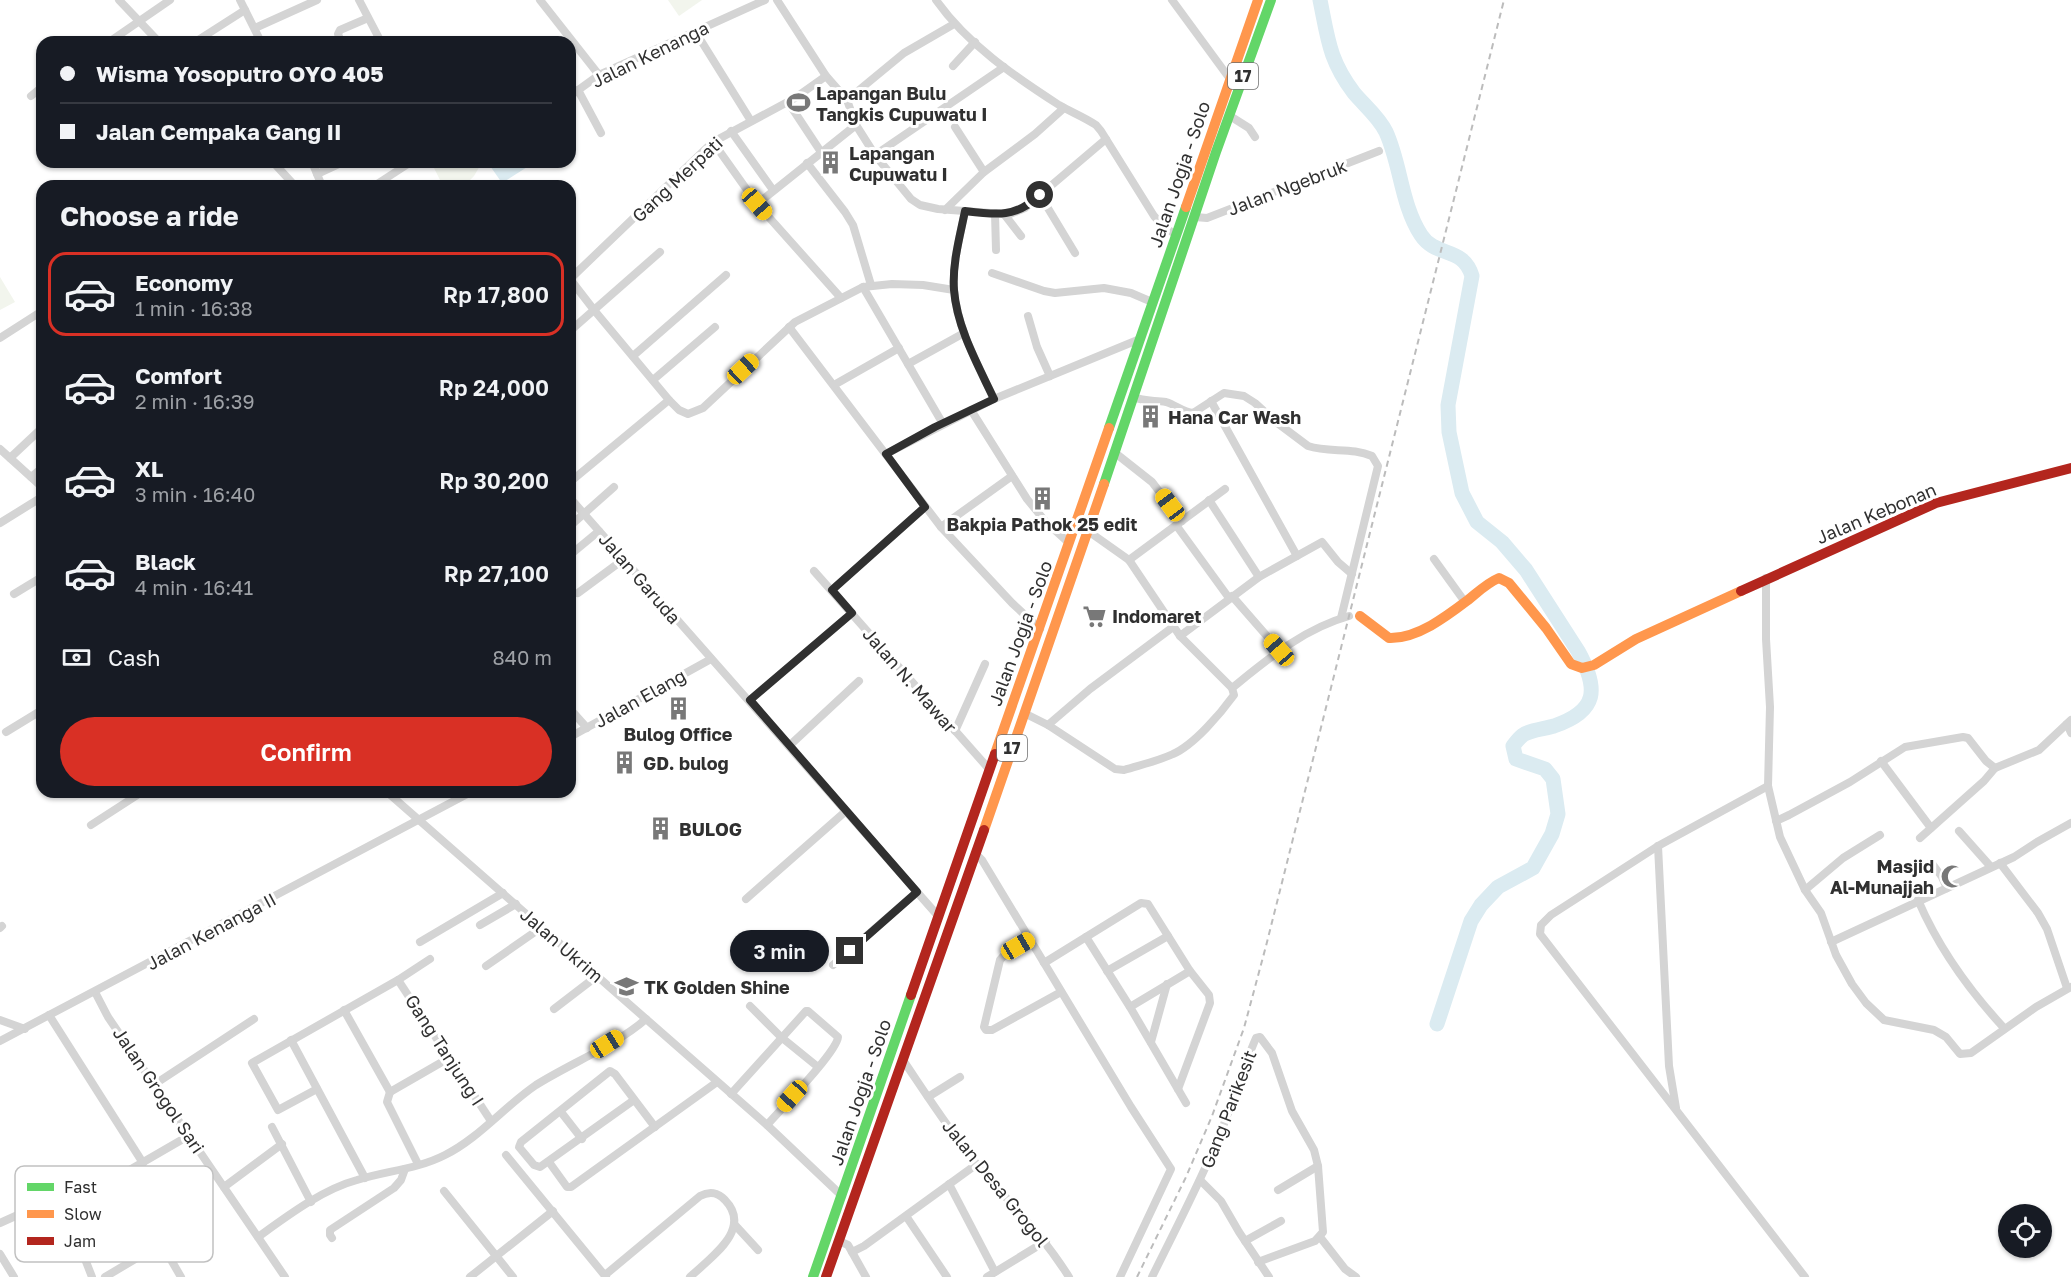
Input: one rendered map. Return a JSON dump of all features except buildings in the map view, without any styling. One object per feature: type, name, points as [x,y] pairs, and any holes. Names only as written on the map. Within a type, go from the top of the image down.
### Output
[{"type":"main road","name":"Jalan Jogja - Solo","points":[[826,1277],[976,854],[1195,217],[1230,79],[1258,0]]},
{"type":"main road","name":"Jalan Jogja - Solo","points":[[813,1277],[1175,234],[1211,150],[1230,116],[1271,0]]},
{"type":"main road","name":"Jalan Kebonan","points":[[1465,602],[1495,579],[1506,580],[1546,628],[1571,664],[1582,668],[1594,665],[1635,639],[1936,503],[2071,468]]},
{"type":"main road","points":[[1360,615],[1369,619],[1383,635],[1390,639],[1429,625],[1465,602]]},
{"type":"street","points":[[119,0],[153,36]]},
{"type":"street","points":[[118,36],[170,0]]},
{"type":"street","points":[[240,0],[258,36]]},
{"type":"street","points":[[255,28],[317,0]]},
{"type":"street","points":[[358,0],[378,36]]},
{"type":"street","points":[[540,0],[568,36]]},
{"type":"street","name":"Jalan Kenanga","points":[[578,90],[599,75],[765,0]]},
{"type":"street","points":[[777,0],[826,76],[847,100],[856,125],[875,155],[911,200],[920,205],[945,210],[1010,214],[1025,208],[1106,139]]},
{"type":"street","points":[[936,0],[954,24],[1004,68],[1064,108],[1096,125],[1154,216],[1164,227],[1175,234]]},
{"type":"street","points":[[1172,0],[1230,79]]},
{"type":"street","points":[[204,36],[245,10]]},
{"type":"street","points":[[339,36],[340,30],[368,18]]},
{"type":"street","points":[[847,100],[904,53],[954,24]]},
{"type":"street","points":[[695,31],[752,122]]},
{"type":"street","points":[[953,66],[975,42]]},
{"type":"street","points":[[576,46],[599,75]]},
{"type":"street","points":[[875,155],[1004,68]]},
{"type":"street","name":"Gang Merpati","points":[[576,273],[713,142],[788,102],[826,76]]},
{"type":"street","points":[[578,90],[601,133]]},
{"type":"street","points":[[31,96],[36,92]]},
{"type":"street","points":[[788,102],[820,152]]},
{"type":"street","points":[[945,210],[984,172],[1035,134],[1064,108]]},
{"type":"street","points":[[1230,116],[1249,129],[1255,137]]},
{"type":"street","points":[[757,204],[856,125]]},
{"type":"street","points":[[955,127],[984,172]]},
{"type":"street","points":[[731,131],[773,190]]},
{"type":"street","points":[[713,142],[757,204],[841,298]]},
{"type":"street","name":"Jalan Ngebruk","points":[[1195,217],[1207,218],[1379,151]]},
{"type":"street","points":[[807,163],[853,225],[865,265],[867,286],[899,348],[943,424]]},
{"type":"street","points":[[279,168],[290,180]]},
{"type":"street","points":[[314,168],[320,180]]},
{"type":"street","points":[[317,174],[330,168]]},
{"type":"street","points":[[383,180],[402,168]]},
{"type":"street","points":[[1040,195],[1075,253]]},
{"type":"street","points":[[965,211],[958,246],[954,290],[964,333],[994,399]]},
{"type":"street","points":[[999,214],[1021,236]]},
{"type":"street","points":[[996,250],[999,214]]},
{"type":"street","points":[[576,326],[660,252]]},
{"type":"street","points":[[992,273],[1044,291],[1104,288],[1131,293],[1152,302]]},
{"type":"street","points":[[633,356],[726,276]]},
{"type":"street","points":[[576,287],[669,400],[679,410],[688,414],[703,408],[789,327],[808,314],[841,298],[867,286],[923,285],[954,290]]},
{"type":"street","points":[[0,338],[36,315]]},
{"type":"street","points":[[1028,316],[1037,347],[1050,376]]},
{"type":"street","points":[[653,380],[715,327]]},
{"type":"street","points":[[789,327],[941,527],[1012,603],[1039,629],[1052,634]]},
{"type":"street","points":[[908,363],[964,333]]},
{"type":"street","points":[[886,454],[994,399],[1140,339]]},
{"type":"street","points":[[834,386],[899,348]]},
{"type":"street","points":[[1133,397],[1149,402],[1170,403],[1186,412],[1193,413],[1224,393],[1244,396],[1308,446],[1319,450],[1362,452],[1372,456],[1378,466],[1352,574],[1345,617],[1311,631],[1279,650],[1233,689]]},
{"type":"street","points":[[576,477],[669,400]]},
{"type":"street","points":[[1211,401],[1297,556]]},
{"type":"street","points":[[971,410],[1012,476],[1045,521],[1069,543]]},
{"type":"street","points":[[9,458],[36,433]]},
{"type":"street","points":[[0,449],[36,482]]},
{"type":"street","points":[[1114,452],[1152,482],[1231,597],[1279,650]]},
{"type":"street","points":[[31,477],[36,473]]},
{"type":"street","points":[[941,527],[1012,476]]},
{"type":"street","points":[[576,521],[614,487]]},
{"type":"street","points":[[1129,560],[1225,489]]},
{"type":"street","points":[[1209,500],[1259,577]]},
{"type":"street","points":[[0,523],[36,501]]},
{"type":"street","name":"Jalan Garuda","points":[[576,505],[939,917]]},
{"type":"street","points":[[832,590],[925,507]]},
{"type":"street","points":[[576,550],[599,531]]},
{"type":"street","points":[[1024,713],[1048,725],[1115,769],[1124,770],[1174,754],[1199,734],[1233,697],[1233,689],[1173,627],[1129,560],[1088,531]]},
{"type":"street","points":[[1180,636],[1259,577],[1322,542],[1338,562],[1352,574]]},
{"type":"street","points":[[578,593],[624,558]]},
{"type":"street","points":[[1434,560],[1465,602]]},
{"type":"street","name":"Jalan N. Mawar","points":[[814,571],[988,769]]},
{"type":"street","points":[[1766,578],[1766,639],[1770,707],[1768,786],[1780,837],[1805,890],[1821,913],[1831,942],[1852,984],[1866,1004],[1884,1020],[1934,1029],[1946,1037],[1963,1055],[1971,1053],[2004,1028],[2069,988],[2048,929],[2000,863]]},
{"type":"street","points":[[14,594],[36,581]]},
{"type":"street","points":[[750,700],[852,613]]},
{"type":"street","points":[[1048,725],[1090,689],[1173,627]]},
{"type":"street","name":"Jalan Elang","points":[[576,734],[711,659]]},
{"type":"street","points":[[955,731],[985,664]]},
{"type":"street","points":[[789,746],[859,681]]},
{"type":"street","points":[[6,732],[36,714]]},
{"type":"street","points":[[576,716],[586,728]]},
{"type":"street","points":[[2069,722],[2071,733]]},
{"type":"street","points":[[1920,838],[1984,782],[1995,768],[2039,750],[2069,722]]},
{"type":"street","points":[[1776,821],[1850,782],[1905,747],[1964,737],[1968,738],[1986,761],[1995,768]]},
{"type":"street","points":[[1881,761],[1931,828]]},
{"type":"street","points":[[1768,786],[1658,846],[1546,919],[1541,925],[1540,934],[1805,1277]]},
{"type":"street","points":[[91,825],[133,798]]},
{"type":"street","name":"Jalan Ukrim","points":[[394,798],[766,1125],[842,1196]]},
{"type":"street","points":[[421,820],[460,798]]},
{"type":"street","points":[[746,898],[846,811]]},
{"type":"street","name":"Jalan Kenanga II","points":[[0,1041],[421,820]]},
{"type":"street","points":[[1831,942],[2000,863],[2071,823]]},
{"type":"street","points":[[1959,831],[1991,867]]},
{"type":"street","points":[[1805,890],[1843,858],[1880,835]]},
{"type":"street","points":[[1658,846],[1669,1066],[1677,1112]]},
{"type":"street","points":[[976,854],[982,860],[1171,1169],[1120,1277]]},
{"type":"street","points":[[1931,862],[1947,888]]},
{"type":"street","points":[[833,965],[917,892]]},
{"type":"street","points":[[420,942],[503,893]]},
{"type":"street","points":[[1918,900],[1928,924],[1964,983],[2004,1028]]},
{"type":"street","points":[[1044,963],[1144,902],[1149,904],[1190,971],[1209,995],[1210,1003],[1178,1089]]},
{"type":"street","points":[[480,925],[516,904]]},
{"type":"street","points":[[486,966],[542,927]]},
{"type":"street","points":[[1107,971],[1168,936]]},
{"type":"street","points":[[1086,937],[1130,1006],[1186,1103]]},
{"type":"street","points":[[1029,939],[1007,952],[1000,960],[984,1027],[986,1030],[992,1030],[1061,992]]},
{"type":"street","points":[[317,1089],[278,1110],[252,1063],[398,980],[430,959]]},
{"type":"street","points":[[1130,1006],[1190,971]]},
{"type":"street","points":[[554,1009],[597,976]]},
{"type":"street","name":"Gang Tanjung I","points":[[398,980],[491,1121]]},
{"type":"street","points":[[1151,1042],[1167,984]]},
{"type":"street","name":"Jalan Grogol Sari","points":[[95,992],[108,1017],[210,1166]]},
{"type":"street","points":[[750,1006],[781,1037],[818,1067]]},
{"type":"street","points":[[344,1010],[390,1092]]},
{"type":"street","points":[[731,1094],[806,1011],[838,1037],[839,1040],[818,1067],[766,1125]]},
{"type":"street","points":[[49,1015],[143,1164]]},
{"type":"street","points":[[155,1084],[254,1019]]},
{"type":"street","points":[[258,1237],[311,1202],[345,1184],[430,1162],[447,1154],[536,1086],[592,1054],[646,1019]]},
{"type":"street","points":[[0,1020],[24,1029]]},
{"type":"street","name":"Gang Parikesit","points":[[1152,1277],[1200,1180],[1256,1038],[1260,1037],[1272,1053],[1292,1111],[1314,1150],[1317,1166]]},
{"type":"street","points":[[291,1040],[365,1178]]},
{"type":"street","points":[[418,1164],[387,1102],[390,1092],[449,1058]]},
{"type":"street","name":"Jalan Desa Grogol","points":[[903,1060],[977,1164],[1046,1241],[1069,1277]]},
{"type":"street","points":[[634,1100],[549,1162],[537,1167],[519,1146],[610,1071],[615,1074],[655,1128]]},
{"type":"street","points":[[928,1097],[960,1077]]},
{"type":"street","points":[[549,1162],[567,1187],[572,1187],[717,1082]]},
{"type":"street","points":[[561,1112],[582,1138]]},
{"type":"street","points":[[272,1127],[311,1202]]},
{"type":"street","points":[[139,1166],[190,1135]]},
{"type":"street","points":[[224,1187],[282,1144]]},
{"type":"street","points":[[506,1155],[605,1276],[705,1193],[717,1194],[724,1198],[734,1211],[735,1225],[725,1243],[690,1277]]},
{"type":"street","points":[[852,1252],[875,1240],[977,1164]]},
{"type":"street","points":[[1258,1262],[1315,1241],[1323,1232],[1317,1166],[1278,1190]]},
{"type":"street","points":[[332,1238],[330,1230],[394,1188],[405,1168]]},
{"type":"street","name":"Jalan Grogol Sari","points":[[213,1170],[285,1277]]},
{"type":"street","points":[[1200,1180],[1221,1201],[1269,1277]]},
{"type":"street","points":[[949,1184],[991,1275],[1046,1241]]},
{"type":"street","points":[[444,1191],[513,1277]]},
{"type":"street","points":[[470,1277],[553,1211]]},
{"type":"street","points":[[0,1223],[15,1216]]},
{"type":"street","points":[[906,1216],[947,1277]]},
{"type":"street","points":[[1245,1241],[1281,1221]]},
{"type":"street","points":[[735,1225],[758,1250]]},
{"type":"street","points":[[1320,1237],[1346,1269],[1356,1277]]},
{"type":"street","points":[[838,1242],[848,1245],[866,1277]]},
{"type":"street","points":[[0,1254],[14,1277]]},
{"type":"street","points":[[86,1262],[92,1277]]},
{"type":"street","points":[[105,1277],[130,1262]]},
{"type":"street","points":[[172,1262],[181,1277]]},
{"type":"shaded area","points":[[668,0],[702,0],[679,16]]},
{"type":"shaded area","points":[[434,168],[479,168],[470,180],[440,180]]},
{"type":"shaded area","points":[[492,168],[526,168],[507,180],[500,180]]},
{"type":"shaded area","points":[[0,277],[15,302],[0,310]]},
{"type":"waterway","points":[[1320,0],[1334,59],[1354,93],[1386,132],[1414,223],[1427,242],[1462,260],[1472,276],[1448,405],[1449,432],[1462,493],[1477,522],[1502,542],[1526,570],[1578,651],[1585,665],[1591,687],[1586,706],[1579,713],[1554,726],[1526,733],[1513,746],[1516,759],[1545,769],[1553,779],[1558,814],[1552,834],[1533,868],[1498,887],[1481,905],[1471,921],[1437,1024]]},
{"type":"railway","points":[[1137,1277],[1186,1177],[1212,1116],[1244,1028],[1504,0]]},
{"type":"traffic: fast","points":[[1104,484],[1216,152],[1271,0]]},
{"type":"traffic: fast","points":[[1109,428],[1186,207]]},
{"type":"traffic: fast","points":[[813,1277],[911,995]]},
{"type":"traffic: slow","points":[[1186,207],[1258,0]]},
{"type":"traffic: slow","points":[[995,754],[1109,428]]},
{"type":"traffic: slow","points":[[984,830],[1104,484]]},
{"type":"traffic: slow","points":[[1360,616],[1389,638],[1410,635],[1441,619],[1499,578],[1509,583],[1546,628],[1571,664],[1582,668],[1594,665],[1636,639],[1741,591]]},
{"type":"traffic: jam","points":[[1741,591],[1936,503],[2071,468]]},
{"type":"traffic: jam","points":[[911,995],[995,754]]},
{"type":"traffic: jam","points":[[826,1277],[984,830]]},
{"type":"place","name":"Lapangan Bulu Tangkis Cupuwatu I","points":[[798,103]]},
{"type":"place","name":"Lapangan Cupuwatu I","points":[[831,163]]},
{"type":"place","name":"Hana Car Wash","points":[[1150,417]]},
{"type":"place","name":"Bakpia Pathok 25 edit","points":[[1042,498]]},
{"type":"place","name":"Indomaret","points":[[1094,616]]},
{"type":"place","name":"Bulog Office","points":[[678,708]]},
{"type":"place","name":"GD. bulog","points":[[625,763]]},
{"type":"place","name":"BULOG","points":[[661,829]]},
{"type":"place","name":"Masjid Al-Munajjah","points":[[1952,876]]},
{"type":"place","name":"TK Golden Shine","points":[[626,987]]},
{"type":"route","points":[[850,951],[917,892],[750,700],[852,613],[832,590],[925,507],[886,454],[935,427],[994,399],[964,333],[954,290],[958,246],[965,211],[1010,214],[1025,208],[1040,195]]}]
